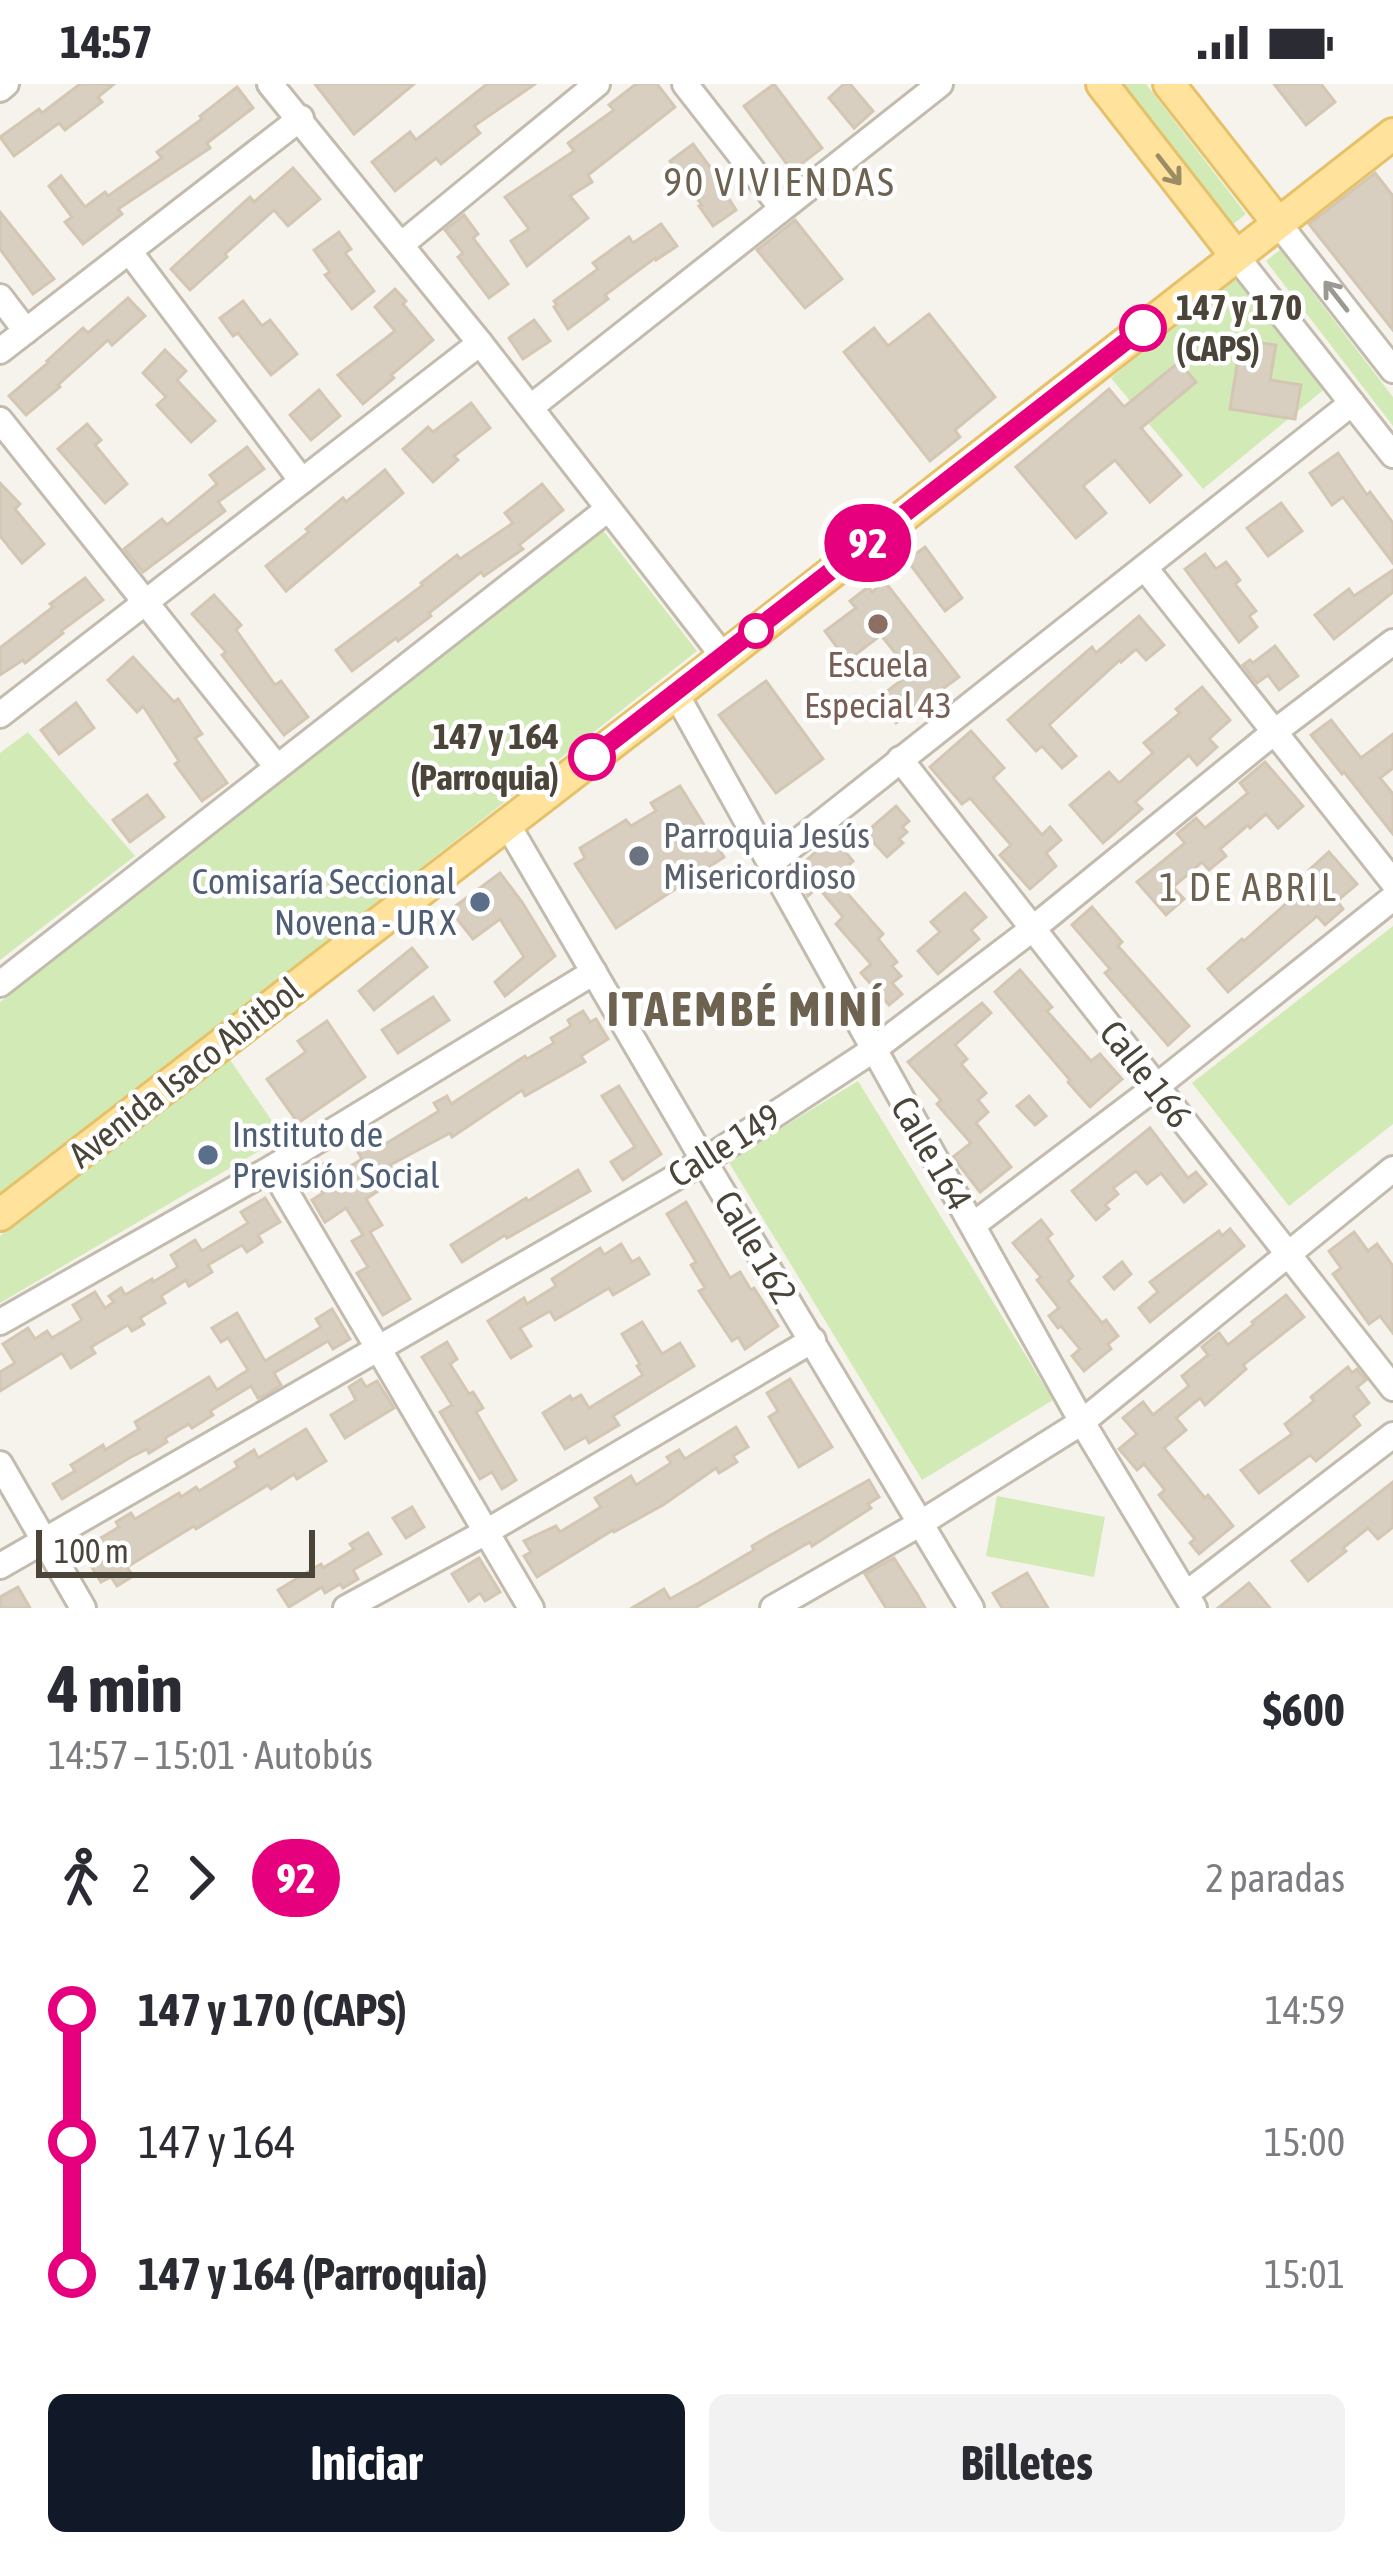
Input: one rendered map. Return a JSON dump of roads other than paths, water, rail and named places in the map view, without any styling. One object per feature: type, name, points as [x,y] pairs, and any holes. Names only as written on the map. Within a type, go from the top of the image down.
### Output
[{"type":"main road","points":[[1102,84],[1236,256]]},
{"type":"main road","points":[[1169,84],[1278,223]]},
{"type":"main road","name":"Avenida Isaco Abitbol","points":[[0,1215],[1393,134]]},
{"type":"street","points":[[270,84],[402,244],[723,656]]},
{"type":"street","points":[[402,244],[597,84]]},
{"type":"street","points":[[685,84],[781,208]]},
{"type":"street","points":[[531,407],[940,84]]},
{"type":"street","points":[[0,351],[301,118]]},
{"type":"street","points":[[1278,223],[1393,368]]},
{"type":"street","points":[[129,251],[302,481]]},
{"type":"street","points":[[1236,256],[1393,455]]},
{"type":"street","points":[[0,297],[26,331]]},
{"type":"street","points":[[0,716],[480,343]]},
{"type":"street","points":[[772,862],[1352,403]]},
{"type":"street","points":[[0,420],[277,767]]},
{"type":"street","points":[[0,984],[608,509]]},
{"type":"street","points":[[1145,568],[1393,882]]},
{"type":"street","name":"Calle 149","points":[[0,1566],[704,1161],[873,1050],[1393,642]]},
{"type":"street","name":"Calle 164","points":[[676,694],[1082,1422],[1190,1601]]},
{"type":"street","name":"Calle 166","points":[[900,759],[1393,1388]]},
{"type":"street","name":"Calle 162","points":[[506,823],[971,1608]]},
{"type":"street","points":[[973,1225],[1393,898]]},
{"type":"street","points":[[0,1322],[272,1168],[594,972]]},
{"type":"street","points":[[272,1168],[531,1608]]},
{"type":"street","points":[[773,1608],[1082,1422],[1393,1168]]},
{"type":"street","points":[[346,1608],[486,1532],[813,1340]]},
{"type":"street","points":[[1190,1601],[1393,1435]]},
{"type":"street","points":[[0,1464],[83,1608]]},
{"type":"place","name":"147 y 170 (CAPS)","points":[[1143,328]]},
{"type":"place","name":"Escuela Especial 43","points":[[878,624]]},
{"type":"place","name":"147 y 164 (Parroquia)","points":[[592,757]]},
{"type":"place","name":"Parroquia Jesús Misericordioso","points":[[639,856]]},
{"type":"place","name":"Comisaría Seccional Novena - UR X","points":[[480,902]]},
{"type":"place","name":"Instituto de Previsión Social","points":[[208,1155]]},
{"type":"district","name":"90 VIVIENDAS","points":[[780,182]]},
{"type":"district","name":"1 DE ABRIL","points":[[1249,887]]},
{"type":"district","name":"ITAEMBÉ MINÍ","points":[[746,1008]]}]
